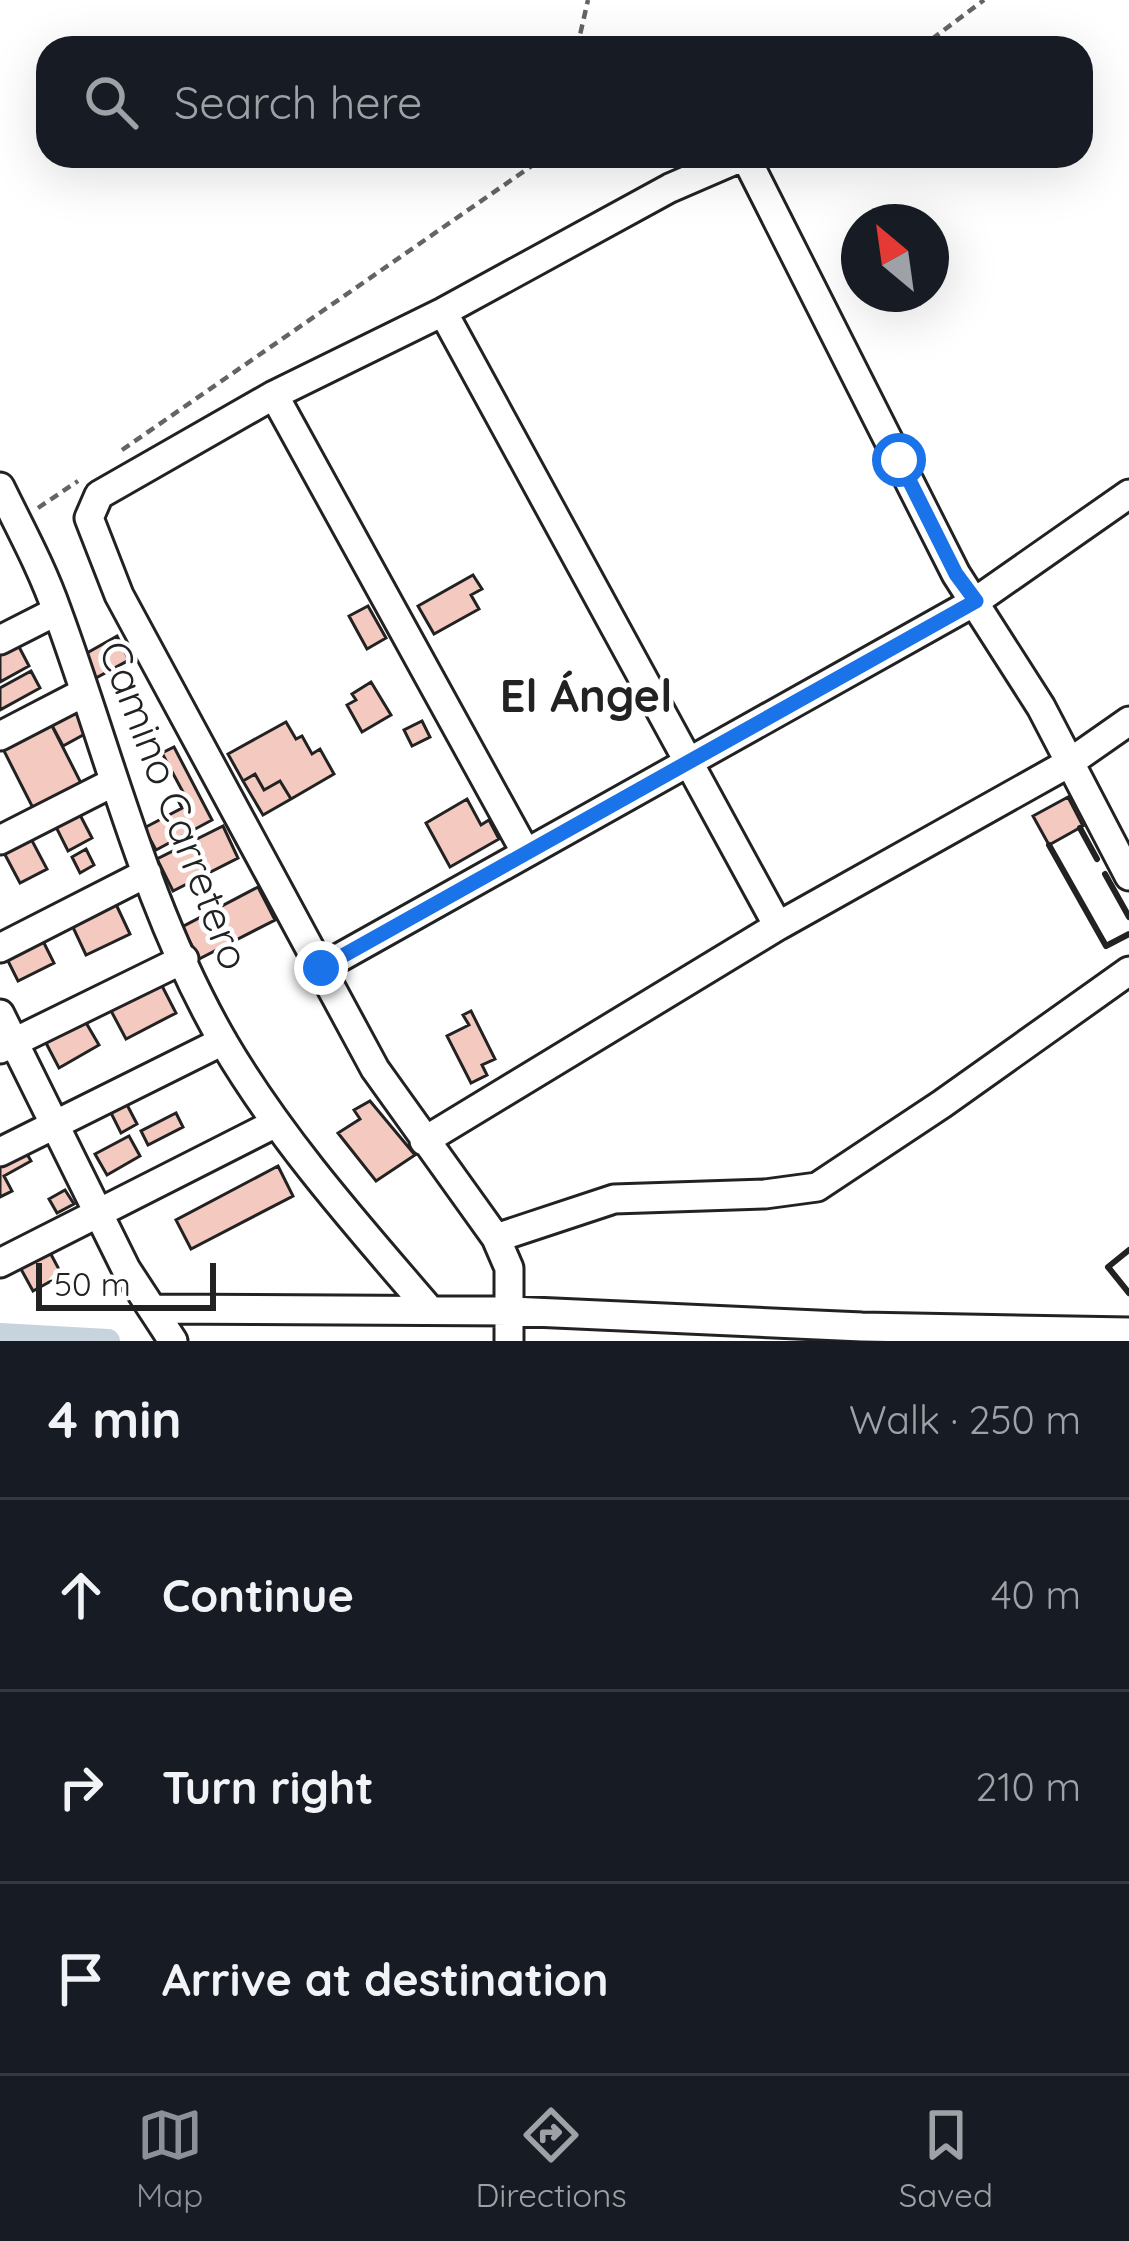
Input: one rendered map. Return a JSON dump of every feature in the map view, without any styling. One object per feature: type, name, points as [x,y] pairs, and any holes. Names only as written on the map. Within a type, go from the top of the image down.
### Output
[{"type":"street","points":[[510,1329],[508,1268],[496,1238],[375,1069],[119,595],[89,518],[99,495],[274,394],[443,312],[670,188],[716,168]]},
{"type":"street","points":[[750,168],[956,574],[1041,706],[1129,876]]},
{"type":"street","points":[[443,312],[778,926]]},
{"type":"street","points":[[274,394],[526,853]]},
{"type":"street","name":"Camino Carretero","points":[[0,487],[9,527],[58,611],[147,873],[223,1041],[276,1123],[332,1196],[429,1309]]},
{"type":"street","points":[[321,968],[976,601],[1129,494]]},
{"type":"street","points":[[0,640],[58,611]]},
{"type":"street","points":[[0,736],[85,692]]},
{"type":"street","points":[[424,1141],[778,926],[1069,763],[1129,721]]},
{"type":"street","points":[[0,839],[114,782]]},
{"type":"street","points":[[0,948],[147,873]]},
{"type":"street","points":[[7,1046],[184,959]]},
{"type":"street","points":[[496,1238],[614,1199],[765,1194],[818,1186],[942,1105],[1129,971]]},
{"type":"street","points":[[0,1015],[7,1046],[56,1124],[126,1269],[163,1326],[429,1309],[510,1329],[862,1327],[1129,1332]]},
{"type":"street","points":[[0,1152],[223,1041]]},
{"type":"street","points":[[0,1263],[276,1123]]},
{"type":"path","points":[[580,36],[588,0]]},
{"type":"path","points":[[936,36],[984,0]]},
{"type":"path","points":[[111,458],[529,168]]},
{"type":"path","points":[[9,527],[92,471]]},
{"type":"building","points":[[473,575],[482,589],[471,595],[479,609],[434,634],[418,606]]},
{"type":"building","points":[[368,606],[386,638],[367,649],[349,616]]},
{"type":"building","points":[[117,636],[129,660],[94,679],[87,653]]},
{"type":"building","points":[[17,643],[29,666],[0,682],[0,652]]},
{"type":"building","points":[[31,671],[40,688],[0,710],[0,688]]},
{"type":"building","points":[[371,682],[391,715],[362,732],[347,705],[356,700],[352,694]]},
{"type":"building","points":[[79,703],[92,730],[63,746],[47,716]]},
{"type":"building","points":[[47,716],[82,785],[34,810],[0,743]]},
{"type":"building","points":[[422,721],[430,737],[412,746],[404,730]]},
{"type":"building","points":[[286,722],[312,754],[320,749],[334,774],[291,799],[280,781],[264,790],[255,774],[243,781],[228,754]]},
{"type":"building","points":[[174,747],[212,820],[156,850],[144,828],[182,808],[177,798],[184,794],[162,753]]},
{"type":"building","points":[[255,774],[264,790],[280,781],[291,799],[263,815],[243,781]]},
{"type":"building","points":[[1068,797],[1083,826],[1049,845],[1033,816]]},
{"type":"building","points":[[467,799],[481,825],[489,820],[499,839],[450,867],[426,823]]},
{"type":"building","points":[[78,811],[92,838],[68,851],[54,823]]},
{"type":"building","points":[[223,826],[238,858],[173,891],[157,859]]},
{"type":"building","points":[[29,835],[47,869],[20,883],[2,849]]},
{"type":"building","points":[[86,849],[94,865],[80,873],[72,857]]},
{"type":"building","points":[[258,887],[275,920],[199,959],[182,927]]},
{"type":"building","points":[[114,900],[130,934],[86,955],[70,921]]},
{"type":"building","points":[[39,933],[54,963],[18,981],[3,951]]},
{"type":"building","points":[[159,980],[176,1013],[126,1039],[109,1007]]},
{"type":"building","points":[[471,1011],[495,1059],[482,1065],[487,1075],[471,1083],[447,1036],[469,1025],[463,1015]]},
{"type":"building","points":[[85,1021],[99,1045],[59,1068],[46,1043]]},
{"type":"building","points":[[124,1099],[137,1124],[121,1133],[108,1107]]},
{"type":"building","points":[[370,1101],[415,1155],[376,1181],[338,1133],[360,1119],[354,1110]]},
{"type":"building","points":[[176,1113],[183,1127],[148,1145],[141,1131]]},
{"type":"building","points":[[129,1136],[140,1156],[107,1175],[95,1154]]},
{"type":"building","points":[[23,1147],[31,1161],[4,1176],[12,1191],[0,1197],[0,1160]]},
{"type":"building","points":[[278,1166],[293,1196],[191,1249],[176,1220]]},
{"type":"building","points":[[65,1190],[74,1204],[57,1213],[49,1199]]},
{"type":"building","points":[[46,1245],[62,1275],[33,1291],[16,1260]]},
{"type":"waterway","points":[[0,1335],[108,1341]]},
{"type":"wall","points":[[1080,828],[1097,859]]},
{"type":"wall","points":[[1049,845],[1106,946],[1129,934]]},
{"type":"wall","points":[[1105,874],[1129,917]]},
{"type":"wall","points":[[1129,1250],[1108,1267],[1129,1293]]},
{"type":"district","name":"El Ángel","points":[[586,695]]},
{"type":"route","points":[[321,968],[976,601],[956,574],[899,460]]}]
